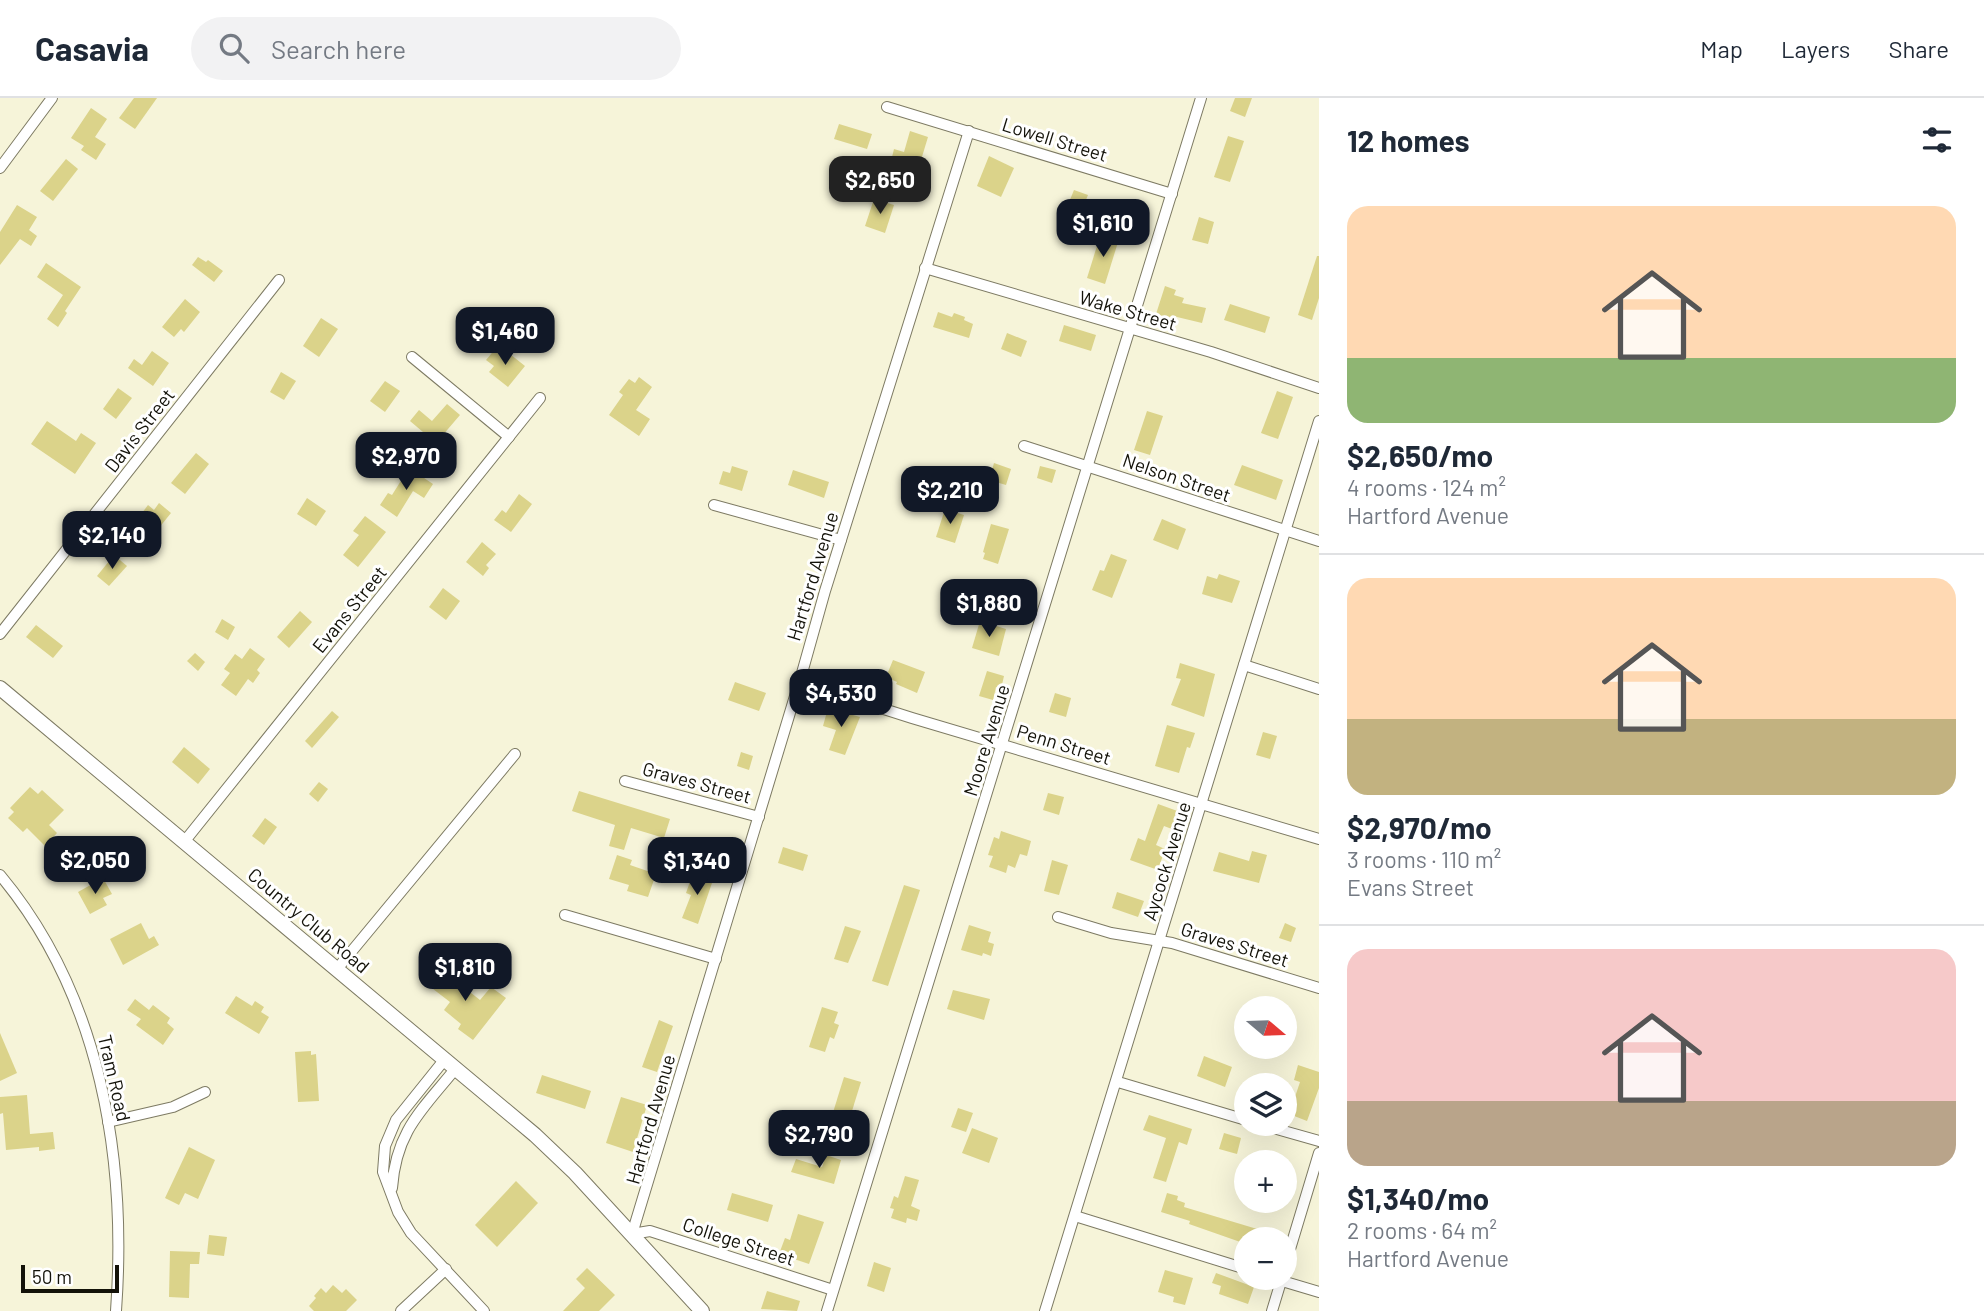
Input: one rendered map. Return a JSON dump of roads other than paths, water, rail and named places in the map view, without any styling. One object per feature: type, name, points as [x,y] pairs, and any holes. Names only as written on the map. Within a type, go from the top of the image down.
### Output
[{"type":"street","points":[[0,168],[52,98]]},
{"type":"street","name":"Moore Avenue","points":[[827,1311],[1132,329],[1201,98]]},
{"type":"street","name":"Lowell Street","points":[[887,107],[1172,194]]},
{"type":"street","name":"Hartford Avenue","points":[[632,1234],[841,540],[969,131]]},
{"type":"street","name":"Wake Street","points":[[925,268],[1211,352],[1319,388]]},
{"type":"street","name":"Davis Street","points":[[0,634],[279,280]]},
{"type":"street","points":[[412,357],[509,438]]},
{"type":"street","name":"Evans Street","points":[[184,842],[540,398]]},
{"type":"street","name":"Aycock Avenue","points":[[1045,1311],[1118,1082],[1319,421]]},
{"type":"street","name":"Nelson Street","points":[[1024,446],[1319,541]]},
{"type":"street","points":[[714,505],[841,540]]},
{"type":"street","points":[[1244,665],[1319,690]]},
{"type":"street","name":"Penn Street","points":[[799,682],[1319,839]]},
{"type":"street","name":"Country Club Road","points":[[0,688],[535,1135],[632,1234],[702,1311]]},
{"type":"street","points":[[337,970],[515,754]]},
{"type":"street","name":"Graves Street","points":[[625,781],[759,817]]},
{"type":"street","name":"Tram Road","points":[[0,875],[40,932],[73,996],[92,1044],[108,1122],[115,1184],[116,1311]]},
{"type":"street","points":[[565,915],[716,958]]},
{"type":"street","name":"Graves Street","points":[[1058,917],[1111,933],[1160,940],[1319,988]]},
{"type":"street","points":[[451,1063],[396,1120],[385,1146],[383,1172],[398,1212],[411,1233],[484,1311]]},
{"type":"street","points":[[1118,1082],[1234,1116]]},
{"type":"street","points":[[108,1122],[173,1107],[205,1092]]},
{"type":"street","points":[[1297,1135],[1319,1141]]},
{"type":"street","points":[[1296,1227],[1319,1153]]},
{"type":"street","points":[[1075,1216],[1234,1265]]},
{"type":"street","name":"College Street","points":[[632,1234],[650,1231],[833,1290]]},
{"type":"street","points":[[401,1311],[446,1269]]},
{"type":"street","points":[[1297,1283],[1319,1292]]},
{"type":"street","points":[[1272,1311],[1277,1290]]}]
